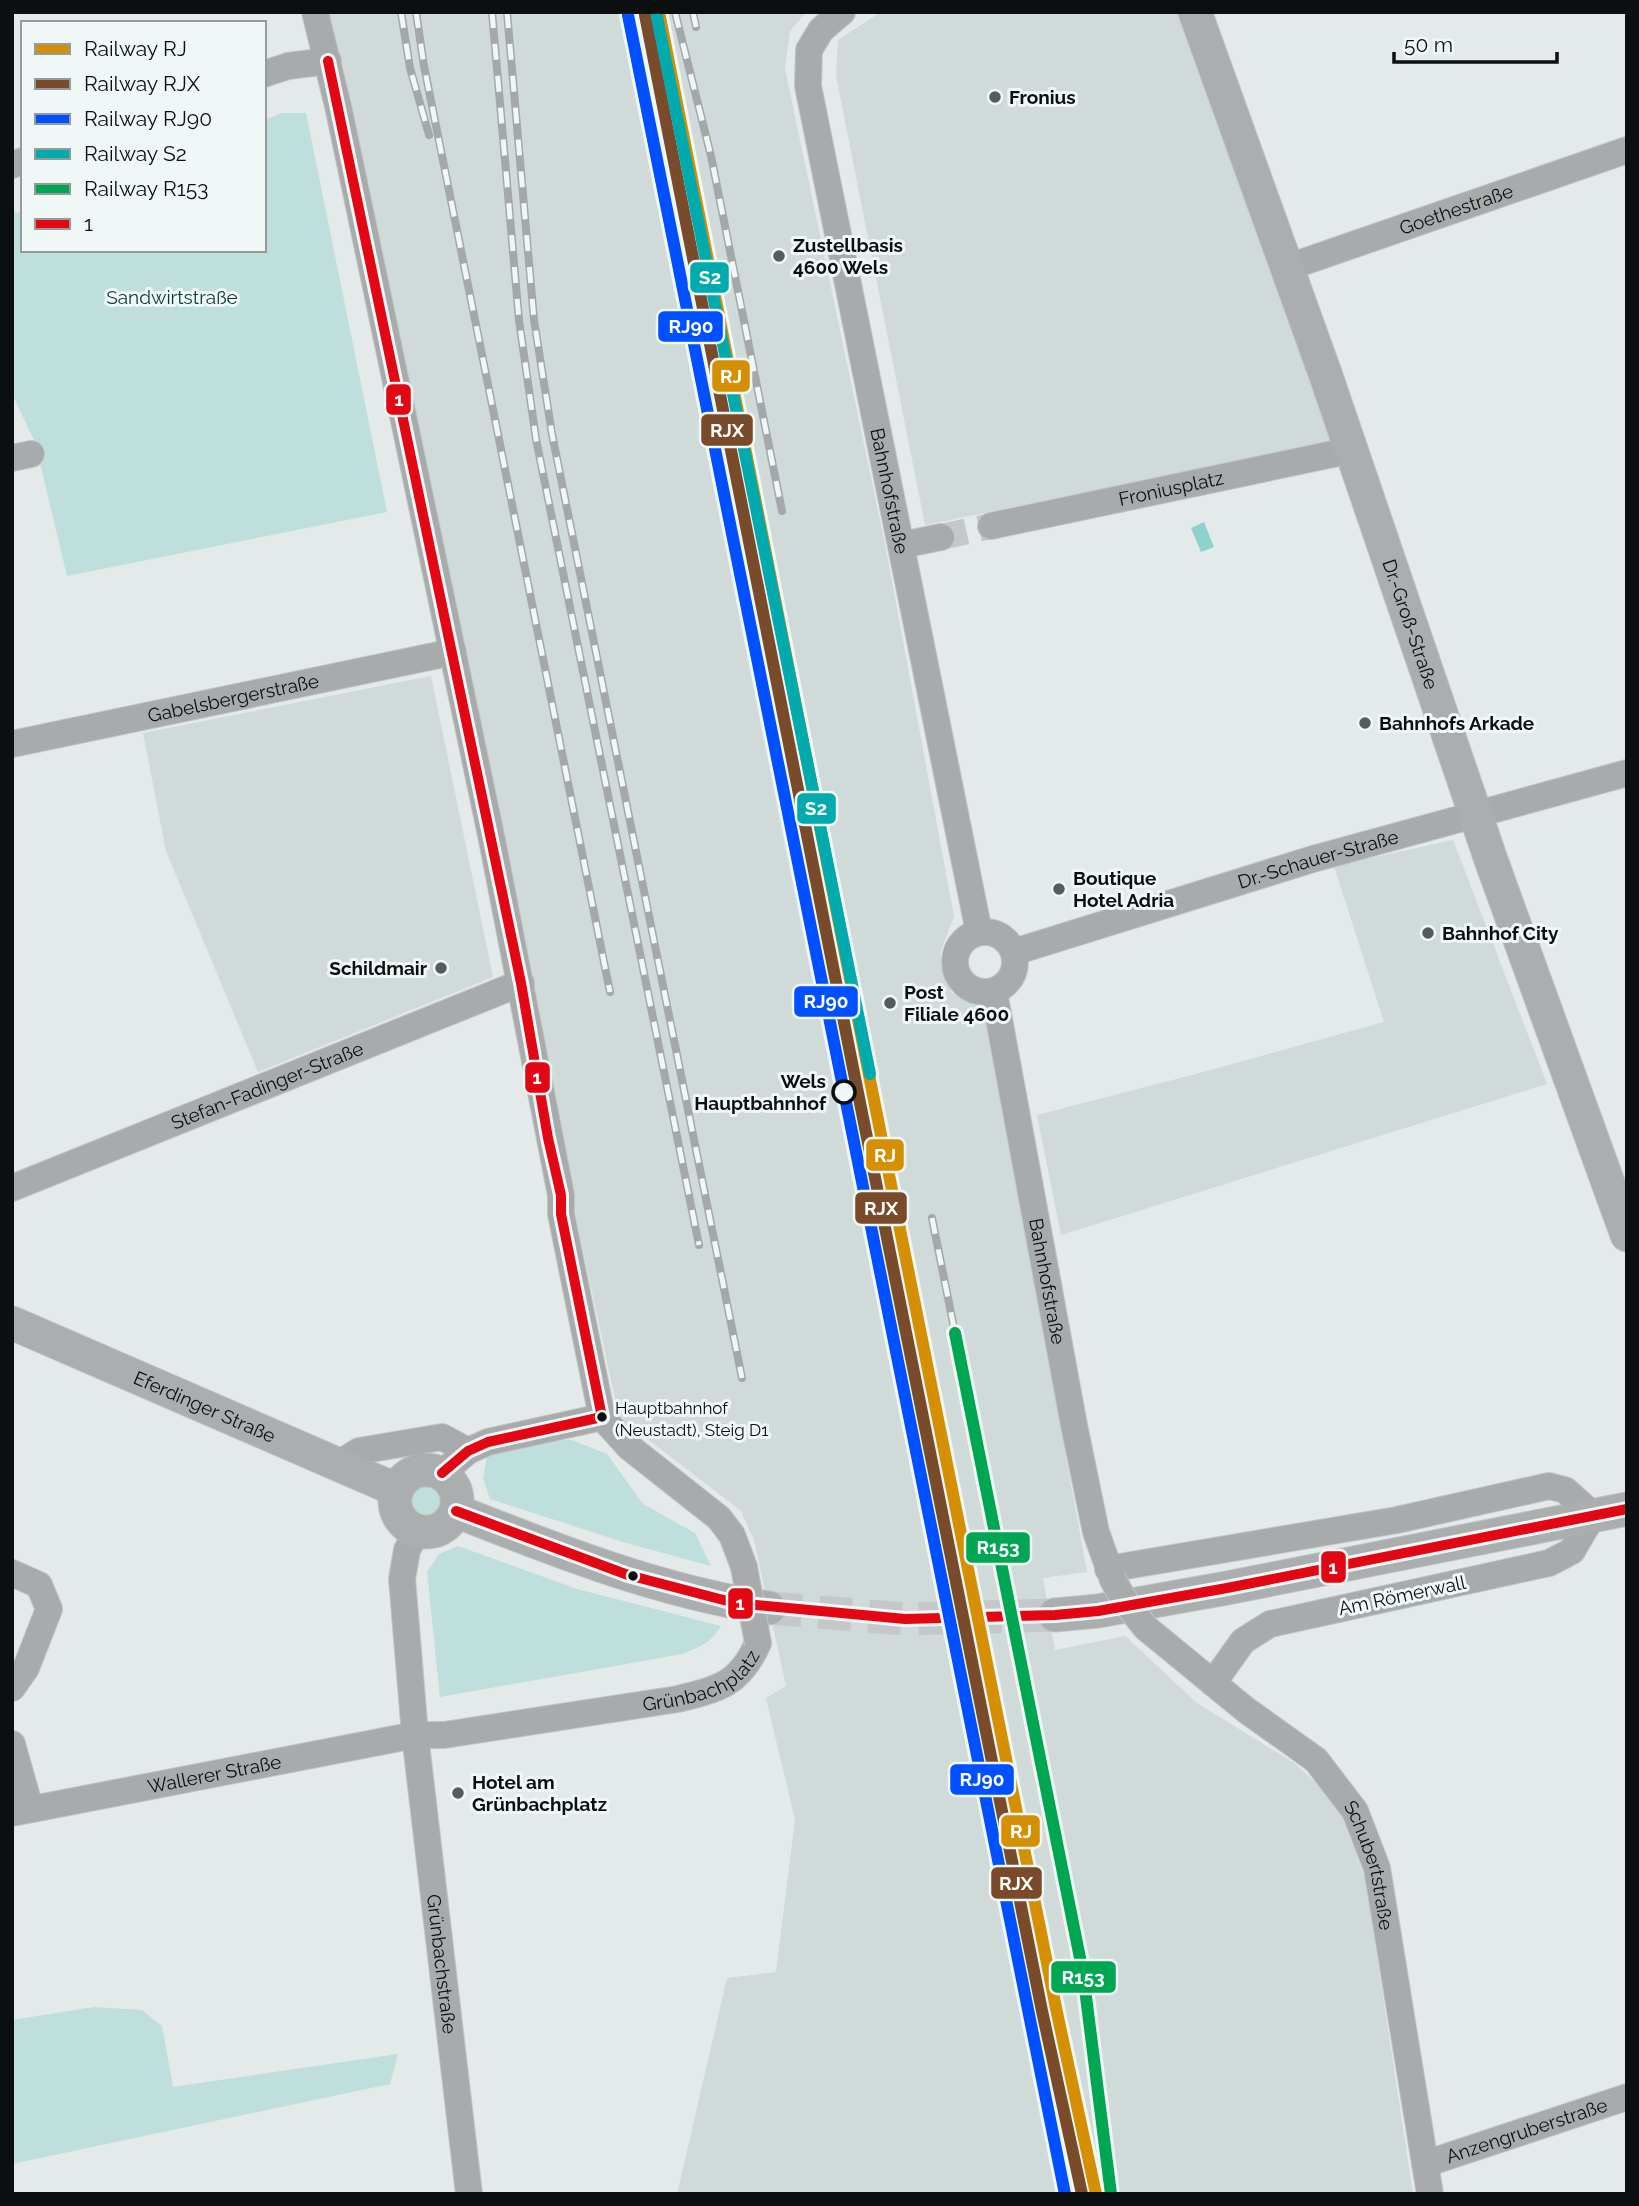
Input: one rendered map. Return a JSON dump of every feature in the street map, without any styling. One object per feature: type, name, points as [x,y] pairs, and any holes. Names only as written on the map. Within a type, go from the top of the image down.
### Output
[{"type":"main road","name":"Dr.-Groß-Straße","points":[[1195,12],[1352,450],[1475,816],[1574,1094],[1623,1213]]},
{"type":"main road","name":"Eferdinger Straße","points":[[12,1323],[397,1490]]},
{"type":"main road","points":[[428,1469],[442,1473],[455,1489],[456,1511],[450,1521],[429,1532],[410,1527],[398,1515],[395,1499],[397,1490],[404,1479],[415,1472],[428,1469]]},
{"type":"main road","name":"Am Römerwall","points":[[1055,1615],[1098,1611],[1227,1588],[1627,1509]]},
{"type":"main road","points":[[456,1511],[628,1575],[735,1603],[769,1608]]},
{"type":"street","points":[[315,12],[328,61],[521,983],[548,1138],[561,1195],[561,1214],[602,1417],[488,1442],[468,1451],[442,1473]]},
{"type":"street","name":"Bahnhofstraße","points":[[842,12],[821,30],[809,50],[808,86],[979,932]]},
{"type":"street","points":[[266,73],[288,66],[328,61]]},
{"type":"street","name":"Goethestraße","points":[[1286,268],[1627,150]]},
{"type":"street","name":"Froniusplatz","points":[[991,526],[1352,450]]},
{"type":"street","points":[[902,545],[942,537]]},
{"type":"street","name":"Gabelsbergerstraße","points":[[12,744],[453,652]]},
{"type":"street","name":"Dr.-Schauer-Straße","points":[[1014,952],[1313,859],[1627,773]]},
{"type":"street","points":[[979,932],[988,932],[1004,938],[1014,952],[1015,970],[1010,979],[994,992],[975,991],[966,986],[956,970],[957,951],[970,936],[979,932]]},
{"type":"street","name":"Stefan-Fadinger-Straße","points":[[12,1188],[521,983]]},
{"type":"street","name":"Bahnhofstraße","points":[[994,992],[1096,1532],[1111,1575],[1126,1603],[1146,1628]]},
{"type":"street","name":"Grünbachplatz","points":[[415,1735],[444,1735],[678,1699],[729,1683],[741,1674],[750,1661],[758,1643],[744,1567],[732,1535],[719,1518],[629,1447],[602,1417]]},
{"type":"street","points":[[338,1465],[359,1451],[442,1437],[468,1451]]},
{"type":"street","points":[[1111,1575],[1397,1520],[1549,1486],[1565,1490],[1593,1515]]},
{"type":"street","name":"Am Römerwall","points":[[1213,1683],[1243,1641],[1270,1624],[1549,1563],[1572,1551],[1593,1515]]},
{"type":"street","points":[[415,1735],[402,1579],[407,1550],[418,1531]]},
{"type":"street","points":[[12,1573],[39,1585],[49,1609],[26,1668],[12,1688]]},
{"type":"street","name":"Schubertstraße","points":[[1146,1628],[1213,1683],[1317,1760],[1355,1811],[1377,1868],[1430,2194]]},
{"type":"street","name":"Wallerer Straße","points":[[21,1811],[415,1735]]},
{"type":"street","name":"Grünbachstraße","points":[[415,1735],[469,2194]]},
{"type":"street","points":[[12,1744],[21,1811]]},
{"type":"street","name":"Anzengruberstraße","points":[[1425,2164],[1627,2097]]},
{"type":"shaded area","points":[[329,12],[806,12],[790,31],[785,69],[886,549],[954,917],[940,953],[952,993],[984,1007],[1087,1572],[1043,1578],[1055,1650],[1125,1636],[1197,1703],[1294,1763],[1341,1805],[1365,1878],[1413,2194],[677,2194],[727,1978],[776,1972],[795,1820],[766,1698],[786,1686],[754,1540],[741,1511],[619,1417],[516,940]]},
{"type":"shaded area","name":"Fronius","points":[[881,12],[1181,12],[1332,442],[925,525],[836,76],[838,40]]},
{"type":"shaded area","points":[[431,676],[493,977],[258,1072],[166,851],[143,733]]},
{"type":"shaded area","points":[[1453,840],[1547,1084],[1061,1235],[1037,1115],[1384,1022],[1334,866]]},
{"type":"green space","name":"Sandwirtstraße","points":[[282,113],[306,113],[387,512],[67,576],[35,442],[12,394],[12,206],[16,213],[21,212],[21,252],[266,252],[266,119]]},
{"type":"green space","points":[[535,1439],[572,1440],[607,1454],[643,1504],[695,1533],[711,1566],[623,1542],[490,1499],[483,1478],[487,1457]]},
{"type":"green space","points":[[427,1484],[439,1490],[445,1502],[439,1514],[427,1520],[415,1514],[409,1502],[415,1490]]},
{"type":"green space","points":[[458,1546],[577,1589],[721,1626],[705,1644],[682,1654],[440,1697],[427,1572],[439,1554]]},
{"type":"green space","points":[[94,2007],[142,2010],[162,2026],[173,2087],[398,2054],[390,2084],[12,2164],[12,2020]]},
{"type":"water","points":[[1204,522],[1214,547],[1201,552],[1191,528]]},
{"type":"tunnel","points":[[941,537],[991,526]]},
{"type":"tunnel","points":[[769,1608],[905,1619],[1055,1615]]},
{"type":"railway","points":[[401,12],[410,68],[429,135]]},
{"type":"railway","points":[[416,12],[424,66],[610,992]]},
{"type":"railway","points":[[492,12],[519,320],[536,439],[699,1245]]},
{"type":"railway","points":[[507,12],[534,320],[552,434],[742,1378]]},
{"type":"railway","points":[[675,12],[711,156],[782,511]]},
{"type":"railway","points":[[693,12],[696,27]]},
{"type":"railway","points":[[932,1218],[955,1333]]},
{"type":"rail line","name":"S2","points":[[656,12],[870,1074]]},
{"type":"rail line","name":"RJ","points":[[659,12],[869,1075],[1056,2008],[1096,2194]]},
{"type":"rail line","name":"RJ90","points":[[628,15],[1065,2194]]},
{"type":"rail line","name":"RJX","points":[[645,15],[1042,2011],[1082,2194]]},
{"type":"rail line","name":"R153","points":[[955,1333],[1083,1973],[1111,2194]]},
{"type":"transit line","name":"1","points":[[328,61],[521,983],[548,1138],[561,1195],[561,1214],[602,1417]]},
{"type":"transit line","name":"1","points":[[442,1473],[468,1451],[488,1442],[602,1417]]},
{"type":"transit line","name":"1","points":[[456,1511],[628,1575],[735,1603],[905,1619],[1055,1615],[1098,1611],[1627,1509]]},
{"type":"place","name":"Fronius","points":[[995,97]]},
{"type":"place","name":"Zustellbasis 4600 Wels","points":[[779,256]]},
{"type":"place","name":"Bahnhofs Arkade","points":[[1365,723]]},
{"type":"place","name":"Boutique Hotel Adria","points":[[1059,889]]},
{"type":"place","name":"Bahnhof City","points":[[1428,933]]},
{"type":"place","name":"Schildmair","points":[[441,968]]},
{"type":"place","name":"Post Filiale 4600","points":[[890,1003]]},
{"type":"place","name":"Wels Hauptbahnhof","points":[[844,1092]]},
{"type":"place","name":"Hauptbahnhof (Neustadt), Steig D1","points":[[602,1417]]},
{"type":"place","name":"Hotel am Grünbachplatz","points":[[458,1793]]}]
